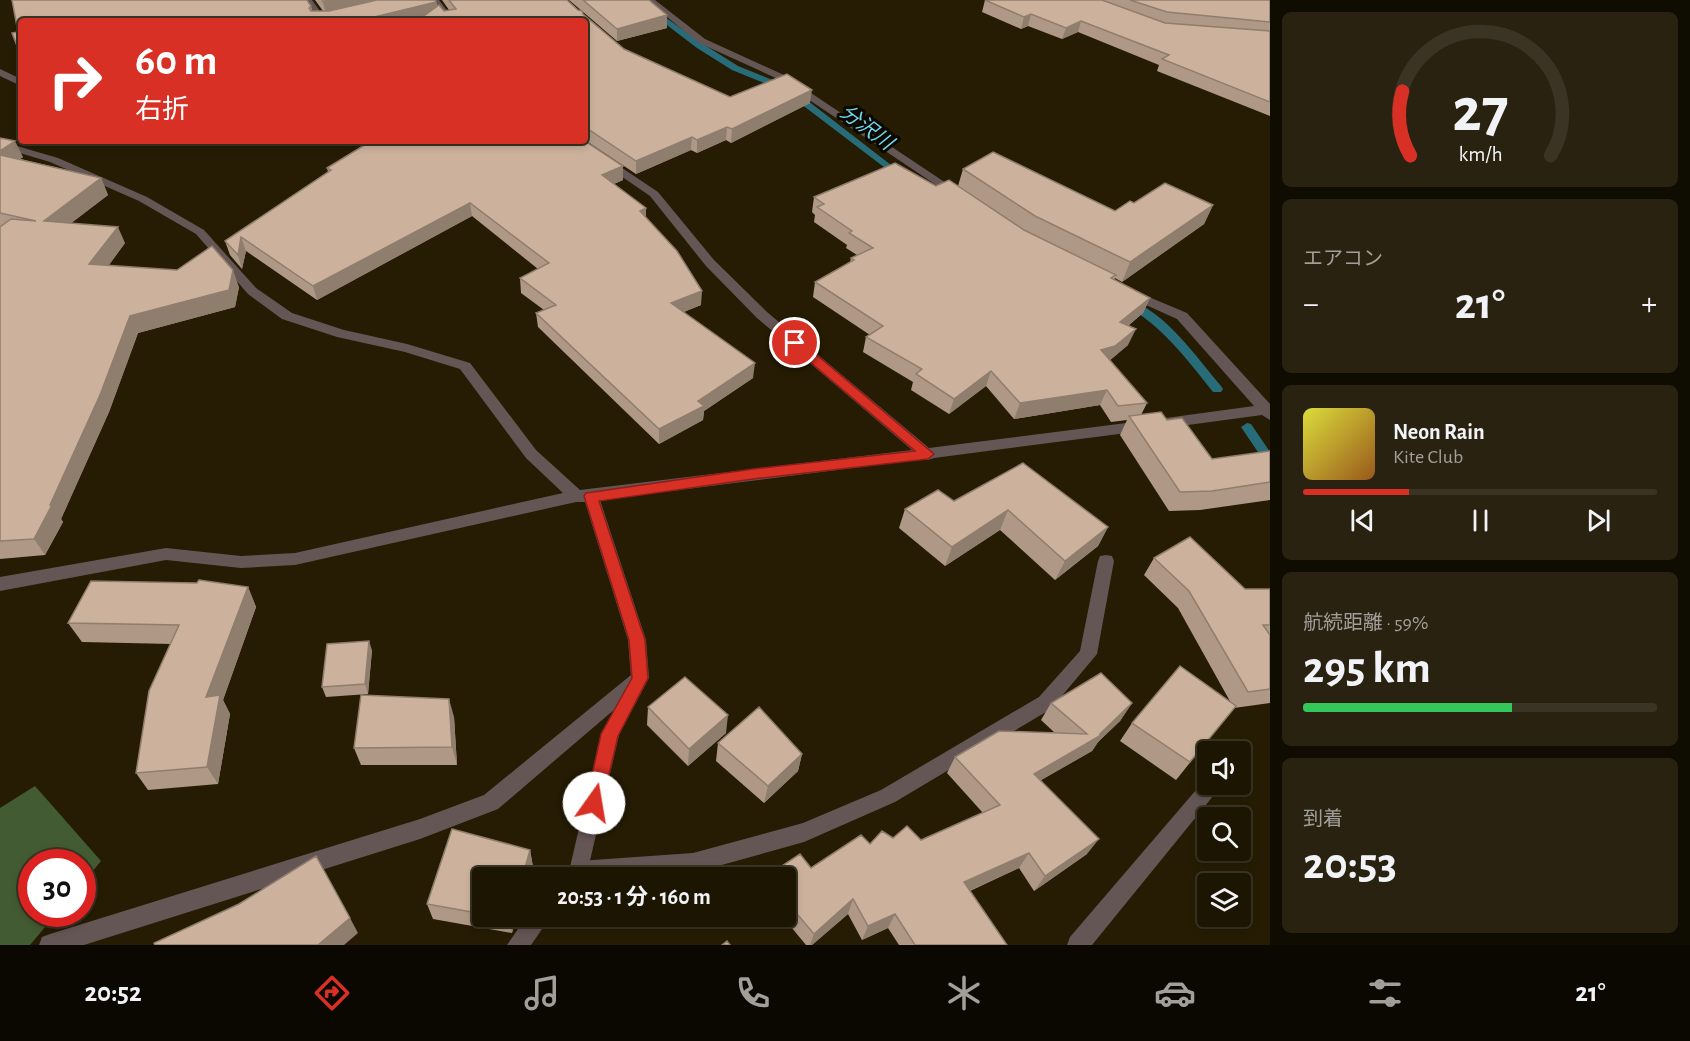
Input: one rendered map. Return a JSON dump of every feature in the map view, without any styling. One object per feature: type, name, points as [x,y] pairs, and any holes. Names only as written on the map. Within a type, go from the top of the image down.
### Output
[{"type":"street","points":[[307,0],[320,18]]},
{"type":"street","points":[[434,0],[449,18]]},
{"type":"street","points":[[650,0],[702,41],[781,77],[966,201]]},
{"type":"street","points":[[0,72],[18,81]]},
{"type":"street","points":[[0,144],[64,164],[143,199],[200,232],[252,291],[287,316],[342,334],[407,348],[465,366],[531,454],[583,496],[637,640],[640,678],[610,734],[579,867]]},
{"type":"street","points":[[579,144],[654,194],[711,263],[762,315],[928,454]]},
{"type":"street","points":[[1119,288],[1182,316],[1269,411]]},
{"type":"street","points":[[0,584],[166,554],[241,562],[295,559],[583,496],[1269,411]]},
{"type":"street","points":[[645,867],[693,862],[804,832],[888,796],[1045,703],[1088,654],[1106,561]]},
{"type":"street","points":[[50,945],[420,829],[491,802],[640,678]]},
{"type":"street","points":[[1078,945],[1202,795]]},
{"type":"street","points":[[518,945],[532,927]]},
{"type":"green space","points":[[35,786],[90,849],[18,849],[18,927],[45,927],[30,945],[0,945],[0,808]]},
{"type":"green space","points":[[96,855],[101,861],[96,867]]},
{"type":"building","points":[[12,0],[307,0],[311,11],[329,11],[377,0],[435,0],[436,2],[370,18],[18,18],[18,32]]},
{"type":"building","points":[[449,0],[567,0],[588,18],[421,18],[439,5],[444,11],[456,9]]},
{"type":"building","points":[[583,0],[649,0],[667,15],[617,29]]},
{"type":"building","points":[[985,0],[1102,0],[1165,23],[1270,31],[1270,102],[1162,59],[1169,55],[1081,21],[1066,28],[1031,14],[1024,17]]},
{"type":"building","points":[[1130,0],[1270,0],[1270,22],[1167,12]]},
{"type":"building","points":[[588,18],[624,49],[730,97],[787,74],[812,90],[732,129],[727,127],[697,140],[692,137],[636,161],[588,129]]},
{"type":"building","points":[[18,32],[18,48],[12,33]]},
{"type":"building","points":[[0,138],[15,141],[0,151]]},
{"type":"building","points":[[588,143],[623,166],[602,175],[646,208],[640,211],[677,251],[702,291],[671,303],[755,363],[698,401],[704,406],[659,429],[536,313],[556,305],[520,278],[549,263],[470,203],[313,286],[241,237],[238,255],[225,241],[331,170],[327,168],[366,144]]},
{"type":"building","points":[[993,152],[1115,211],[1130,201],[1134,203],[1165,183],[1213,205],[1130,262],[1035,216],[963,169]]},
{"type":"building","points":[[0,155],[101,178],[44,221],[118,227],[89,264],[177,270],[212,246],[233,270],[229,290],[130,316],[100,395],[50,505],[52,505],[34,539],[0,541],[0,227],[11,219],[36,221],[0,213]]},
{"type":"building","points":[[895,163],[936,186],[949,180],[1024,230],[1116,275],[1111,278],[1150,298],[1120,322],[1136,329],[1115,346],[1101,350],[1147,403],[1118,406],[1107,390],[1020,403],[991,371],[954,399],[916,374],[922,369],[866,337],[883,326],[815,282],[854,260],[851,258],[873,248],[849,233],[852,231],[817,207],[824,204],[814,197]]},
{"type":"building","points":[[1161,412],[1167,420],[1182,418],[1212,459],[1270,451],[1270,482],[1212,491],[1180,492],[1129,416]]},
{"type":"building","points":[[1023,463],[1108,527],[1065,561],[1008,510],[952,547],[905,509],[938,490],[954,501]]},
{"type":"building","points":[[1190,537],[1245,589],[1270,589],[1270,625],[1263,625],[1270,635],[1270,689],[1248,692],[1189,591],[1154,558]]},
{"type":"building","points":[[199,580],[248,587],[206,697],[220,695],[207,767],[136,773],[149,691],[179,625],[68,623],[91,581],[197,583]]},
{"type":"building","points":[[369,641],[365,684],[322,687],[327,644]]},
{"type":"building","points":[[1180,666],[1236,706],[1207,741],[1197,741],[1197,753],[1190,762],[1132,723]]},
{"type":"building","points":[[1101,673],[1132,703],[1100,734],[1103,734],[1034,774],[1099,839],[1045,876],[1029,853],[964,882],[1007,945],[915,945],[895,914],[868,926],[853,899],[814,934],[796,913],[796,867],[780,867],[800,854],[811,868],[861,835],[870,844],[882,831],[893,838],[907,826],[921,840],[1000,805],[955,757],[999,731],[1087,734],[1051,703]]},
{"type":"building","points":[[685,677],[728,715],[689,749],[648,707]]},
{"type":"building","points":[[361,695],[449,699],[452,747],[354,748]]},
{"type":"building","points":[[759,707],[802,754],[768,786],[718,743]]},
{"type":"building","points":[[452,829],[530,850],[525,867],[472,867],[472,912],[427,904]]},
{"type":"building","points":[[316,856],[350,918],[318,945],[155,945],[154,943],[239,904]]},
{"type":"waterway","name":"分沢川","points":[[637,0],[700,46],[735,68],[787,89],[900,175]]},
{"type":"waterway","name":"分沢川","points":[[1129,303],[1142,310],[1166,330],[1217,389]]},
{"type":"waterway","name":"分沢川","points":[[1247,427],[1270,461]]},
{"type":"route","points":[[594,803],[610,734],[640,678],[637,640],[591,496],[928,454],[795,343]]}]
